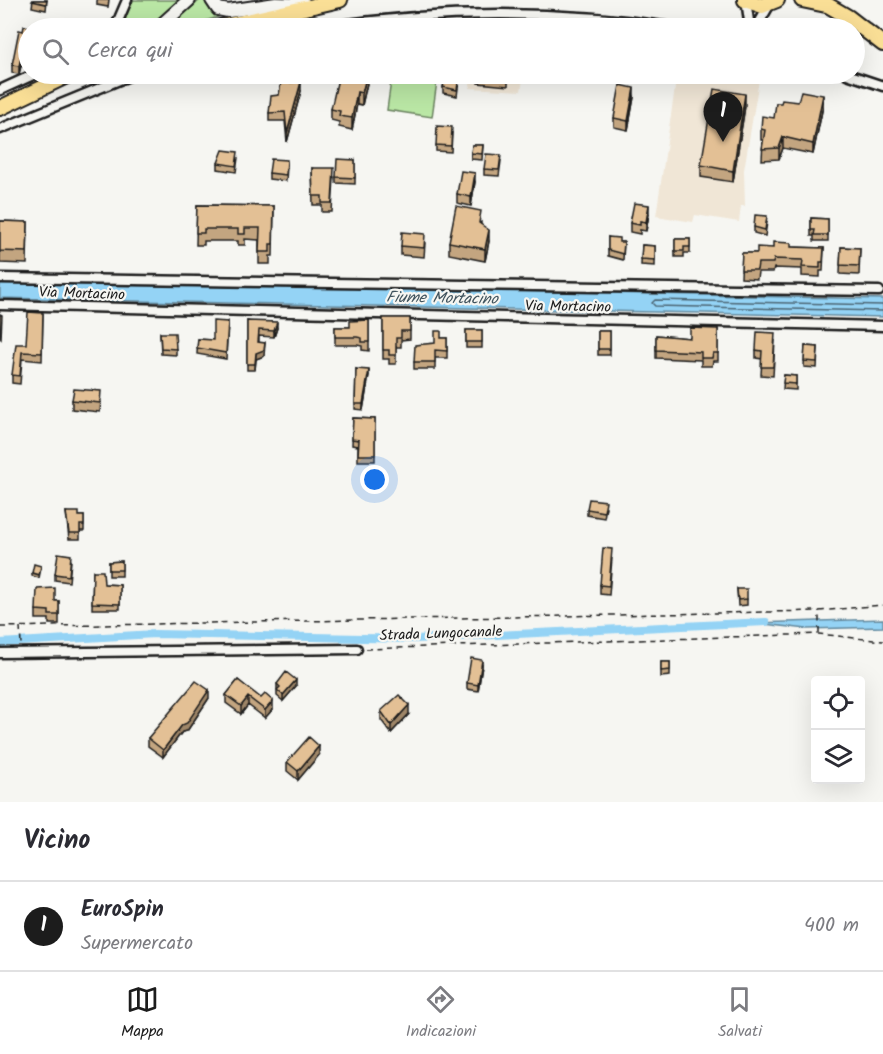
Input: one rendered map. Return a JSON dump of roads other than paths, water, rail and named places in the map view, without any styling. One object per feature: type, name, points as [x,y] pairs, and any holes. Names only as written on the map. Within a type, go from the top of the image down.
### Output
[{"type":"main road","points":[[258,18],[340,0]]},
{"type":"main road","points":[[745,0],[762,6],[774,2]]},
{"type":"main road","points":[[802,0],[824,3],[846,18]]},
{"type":"main road","points":[[865,31],[883,44]]},
{"type":"main road","points":[[0,108],[50,84]]},
{"type":"street","points":[[119,18],[127,0]]},
{"type":"street","points":[[169,18],[189,0]]},
{"type":"street","points":[[212,0],[216,8],[225,11],[276,4],[313,5]]},
{"type":"street","points":[[745,0],[748,18]]},
{"type":"street","points":[[763,18],[774,2]]},
{"type":"street","points":[[412,18],[521,14],[598,18]]},
{"type":"street","points":[[865,80],[883,86]]},
{"type":"street","points":[[0,90],[18,82]]},
{"type":"street","points":[[0,129],[110,84]]},
{"type":"street","points":[[0,278],[879,291]]},
{"type":"street","name":"Via Mortacino","points":[[0,305],[883,326]]},
{"type":"street","points":[[0,653],[357,649]]},
{"type":"water","name":"Fiume Mortacino","points":[[0,280],[883,299],[883,317],[0,298]]},
{"type":"water","points":[[883,619],[883,627],[807,629],[755,623]]},
{"type":"waterway","points":[[0,643],[155,634],[415,639],[766,622]]},
{"type":"place","name":"EuroSpin","points":[[723,142]]}]
